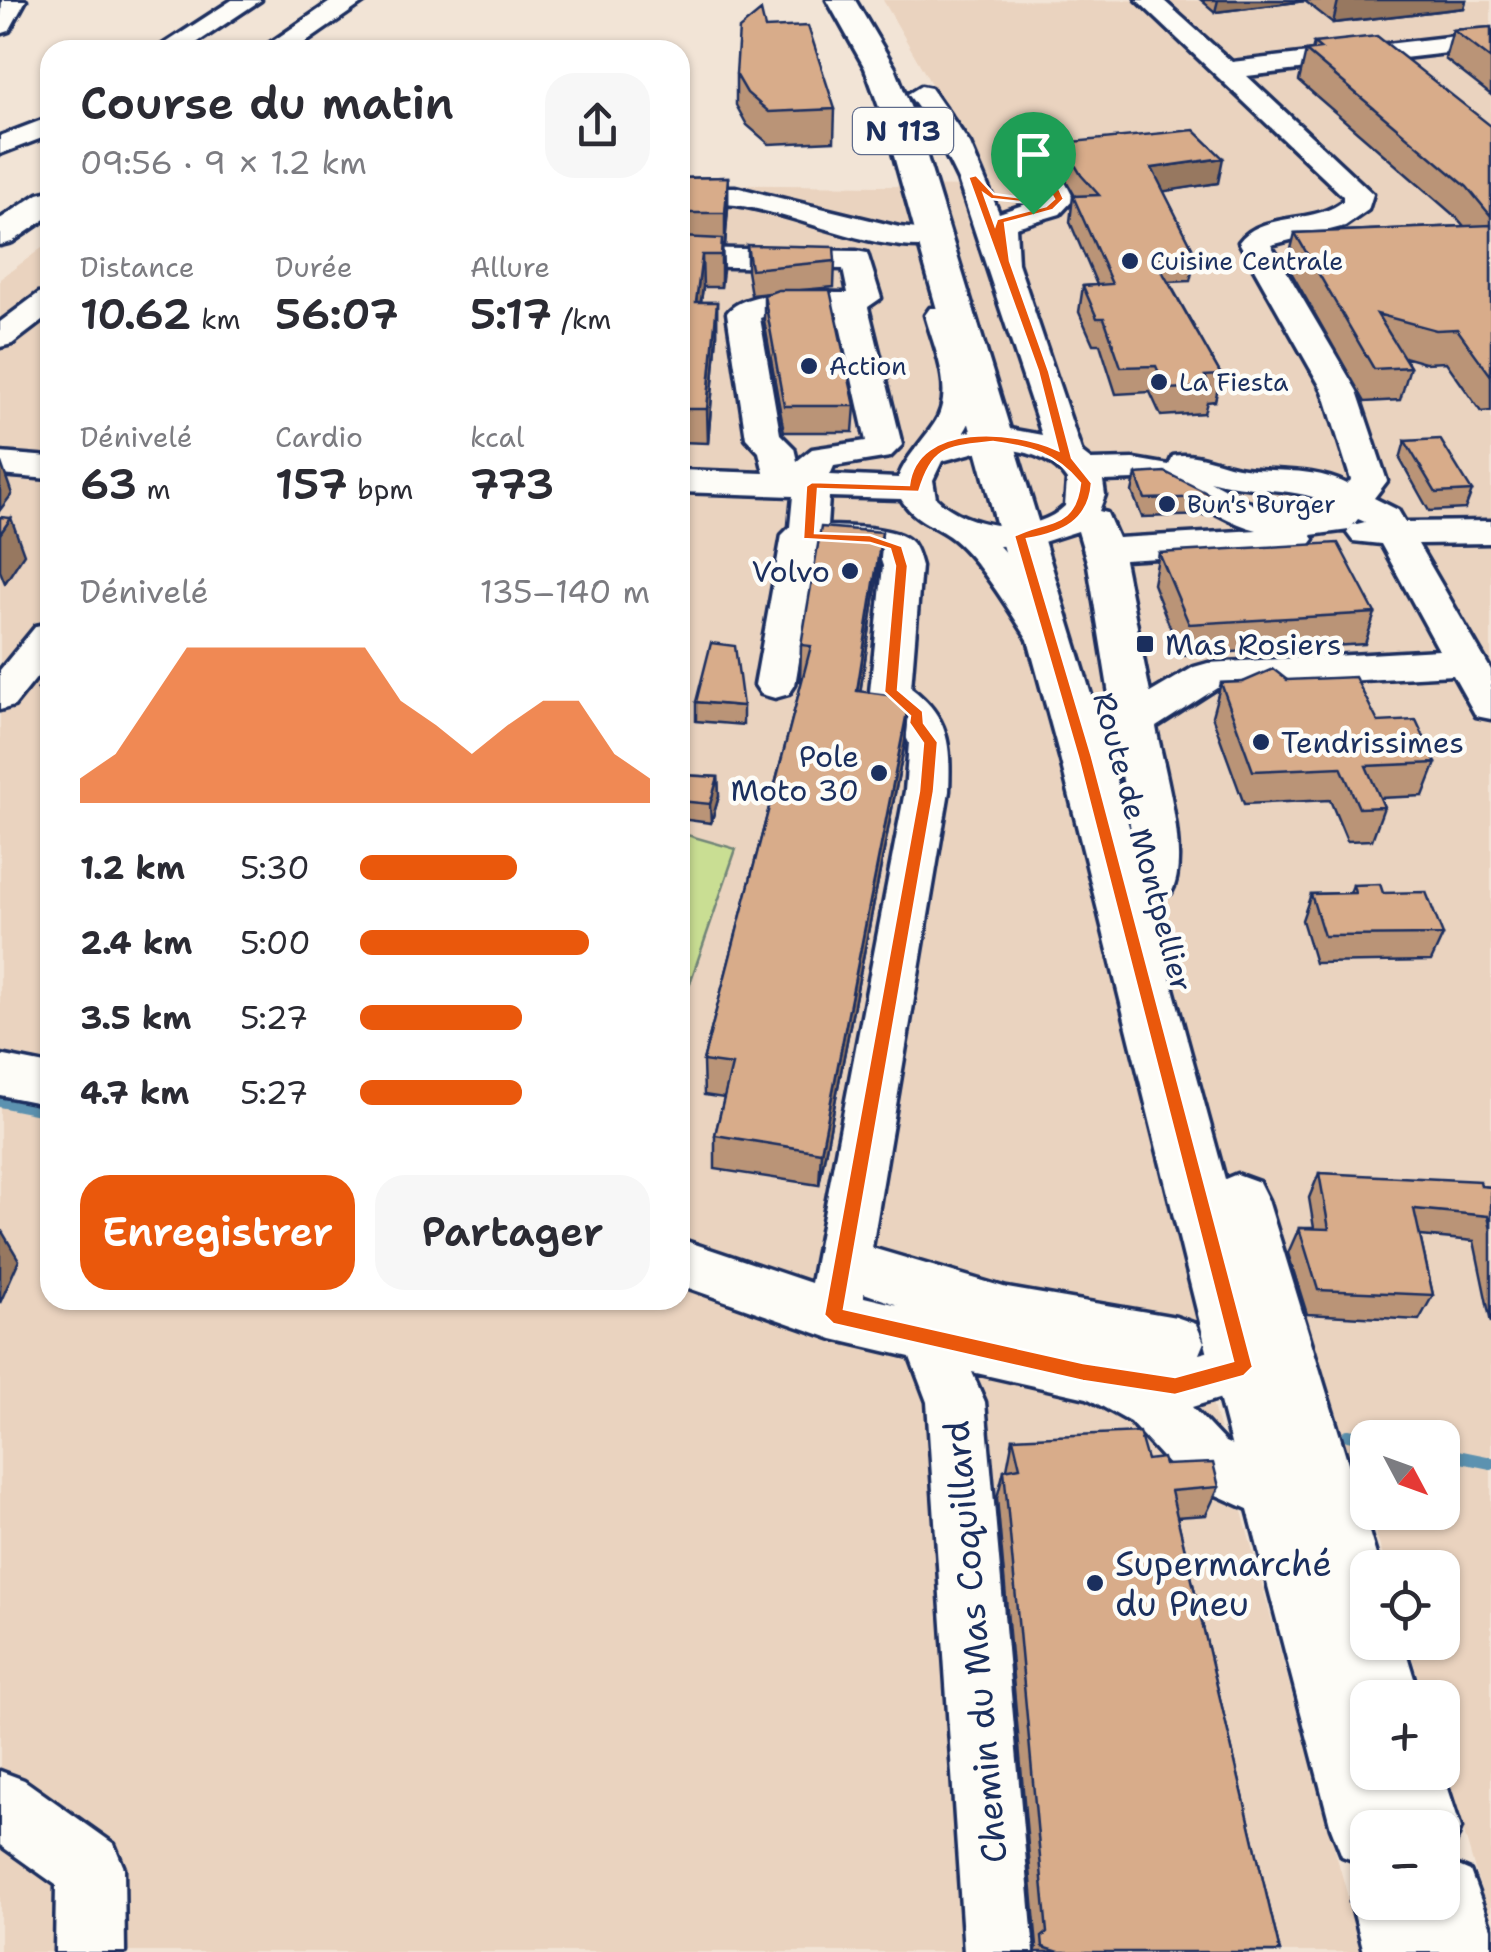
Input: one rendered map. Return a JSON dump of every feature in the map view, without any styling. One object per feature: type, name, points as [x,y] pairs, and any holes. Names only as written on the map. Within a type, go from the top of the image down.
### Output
[{"type":"main road","points":[[270,40],[315,0]]},
{"type":"main road","points":[[274,40],[353,0]]},
{"type":"main road","name":"Route de Montpellier","points":[[841,0],[880,68],[901,124],[993,438],[1059,487]]},
{"type":"main road","name":"Route de Montpellier","points":[[869,0],[921,94],[976,276],[1059,487],[1236,1194],[1379,1680]]},
{"type":"main road","points":[[0,206],[40,179]]},
{"type":"main road","points":[[0,235],[40,207]]},
{"type":"main road","name":"Route de Montpellier","points":[[1059,487],[1044,634],[1085,757],[1244,1367],[1365,1810]]},
{"type":"main road","points":[[1396,1920],[1405,1952]]},
{"type":"main road","points":[[1449,1920],[1458,1952]]},
{"type":"street","points":[[0,26],[14,0]]},
{"type":"street","points":[[184,40],[249,0]]},
{"type":"street","points":[[690,196],[735,196],[899,236],[939,255],[935,289],[960,404],[932,453],[917,470],[914,489],[925,508],[955,526],[979,534],[1059,487],[1132,468],[1196,485],[1222,505],[1288,525],[1336,522],[1369,480],[1335,418],[1340,391],[1254,242],[1264,236],[1319,226],[1350,213],[1358,204],[1358,194],[1149,0]]},
{"type":"street","points":[[1226,71],[1491,40]]},
{"type":"street","points":[[1390,52],[1393,66],[1407,77]]},
{"type":"street","points":[[921,94],[944,118],[972,177],[1043,371],[1059,487]]},
{"type":"street","points":[[0,146],[40,129]]},
{"type":"street","points":[[972,177],[991,196],[1026,201],[1037,191],[1037,167],[1051,182],[1059,199],[1050,208],[1000,222],[1004,261]]},
{"type":"street","points":[[690,257],[856,260],[864,298],[851,302],[774,303],[743,313],[764,438],[776,448],[798,485],[808,536]]},
{"type":"street","points":[[798,485],[813,464],[825,457],[878,450],[884,445],[851,302]]},
{"type":"street","points":[[0,337],[40,307]]},
{"type":"street","points":[[932,453],[959,442],[993,438],[1059,487],[1096,524],[1104,550],[1153,830],[1155,881]]},
{"type":"street","points":[[0,464],[40,467]]},
{"type":"street","points":[[690,481],[914,489]]},
{"type":"street","points":[[1354,499],[1385,518],[1491,706]]},
{"type":"street","points":[[955,526],[974,564],[1010,608],[1044,634]]},
{"type":"street","points":[[1104,550],[1391,530],[1491,532]]},
{"type":"street","points":[[775,685],[801,535],[870,539],[896,546],[902,566],[890,692],[918,714],[916,723],[930,742],[927,791],[833,1315]]},
{"type":"street","points":[[0,697],[40,647]]},
{"type":"street","points":[[1133,722],[1208,676],[1466,662]]},
{"type":"street","points":[[0,1075],[40,1083]]},
{"type":"street","points":[[844,1261],[896,1284],[1058,1325],[1176,1342]]},
{"type":"street","points":[[690,1265],[833,1315],[1083,1372],[1175,1386],[1244,1367]]},
{"type":"street","name":"Chemin du Mas Coquillard","points":[[930,1337],[956,1402],[999,1952]]},
{"type":"street","points":[[1083,1372],[1150,1404],[1204,1461],[1279,1496]]},
{"type":"street","points":[[0,1804],[90,1868],[90,1952]]},
{"type":"shaded area","points":[[883,0],[1491,1],[1491,1925],[1452,1790],[1460,1790],[1460,1680],[1419,1680],[1413,1660],[1460,1660],[1460,1550],[1381,1550],[1375,1530],[1460,1530],[1460,1420],[1350,1420],[1350,1455],[1198,1351],[1350,1905],[1350,1920],[1354,1920],[1363,1952],[0,1952],[0,279],[40,249],[40,1310],[690,1310],[690,184],[990,187]]},
{"type":"green space","points":[[690,836],[736,849],[690,983]]},
{"type":"building","points":[[761,11],[765,28],[808,26],[835,109],[769,112],[747,93],[736,74],[739,29]]},
{"type":"building","points":[[1491,27],[1491,59],[1453,30]]},
{"type":"building","points":[[1377,36],[1491,126],[1491,216],[1467,187],[1306,51],[1321,49],[1314,43]]},
{"type":"building","points":[[1194,130],[1223,158],[1152,168],[1196,255],[1154,257],[1221,375],[1205,376],[1210,387],[1166,389],[1156,366],[1121,367],[1104,318],[1097,318],[1083,286],[1112,284],[1073,196],[1099,195],[1081,175],[1062,143]]},
{"type":"building","points":[[728,177],[725,213],[690,213],[690,178]]},
{"type":"building","points":[[1491,225],[1491,376],[1457,329],[1436,330],[1377,314],[1410,367],[1374,369],[1295,233]]},
{"type":"building","points":[[690,237],[722,239],[721,255],[702,255],[696,302],[717,302],[707,409],[690,409]]},
{"type":"building","points":[[747,245],[834,247],[835,261],[751,269]]},
{"type":"building","points":[[778,290],[830,290],[855,406],[784,406],[764,295]]},
{"type":"building","points":[[1440,439],[1472,491],[1436,493],[1405,441]]},
{"type":"building","points":[[1165,472],[1215,497],[1145,499],[1136,474]]},
{"type":"building","points":[[0,517],[11,518],[0,534]]},
{"type":"building","points":[[821,527],[882,532],[857,691],[903,697],[908,707],[821,1152],[715,1135],[732,1065],[703,1061],[811,646],[801,645]]},
{"type":"building","points":[[1338,543],[1375,613],[1189,624],[1159,553]]},
{"type":"building","points":[[711,643],[735,646],[743,706],[696,702]]},
{"type":"building","points":[[1273,669],[1287,680],[1355,677],[1378,722],[1416,720],[1436,763],[1366,766],[1384,807],[1359,808],[1341,767],[1253,771],[1221,683],[1243,682]]},
{"type":"building","points":[[690,776],[718,777],[710,804],[690,802]]},
{"type":"building","points":[[1380,884],[1383,893],[1426,892],[1443,935],[1324,936],[1311,894],[1355,893],[1353,885]]},
{"type":"building","points":[[1319,1173],[1480,1181],[1481,1186],[1491,1187],[1491,1230],[1488,1216],[1414,1209],[1433,1295],[1318,1290],[1299,1228],[1329,1229]]},
{"type":"building","points":[[1139,1432],[1147,1460],[1163,1458],[1165,1465],[1213,1463],[1219,1487],[1171,1491],[1280,1952],[1059,1952],[1043,1947],[1042,1937],[1047,1933],[1004,1470],[1020,1467],[1013,1438]]},
{"type":"waterway","points":[[0,1102],[40,1110]]},
{"type":"waterway","points":[[1460,1457],[1491,1463]]},
{"type":"place","name":"Cuisine Centrale","points":[[1130,261]]},
{"type":"place","name":"Action","points":[[809,366]]},
{"type":"place","name":"La Fiesta","points":[[1159,382]]},
{"type":"place","name":"Bun's Burger","points":[[1167,504]]},
{"type":"place","name":"Volvo","points":[[850,571]]},
{"type":"place","name":"Mas Rosiers","points":[[1145,644]]},
{"type":"place","name":"Tendrissimes","points":[[1261,742]]},
{"type":"place","name":"Pole Moto 30","points":[[879,773]]},
{"type":"place","name":"Supermarché du Pneu","points":[[1095,1583]]},
{"type":"route","points":[[1033,214],[1011,216],[1000,222],[999,232],[1004,261],[1043,371],[1066,458],[1034,444],[993,438],[959,442],[932,453],[917,470],[914,489],[812,486],[808,536],[870,539],[896,546],[902,566],[890,692],[918,714],[916,723],[930,742],[927,791],[833,1315],[1083,1372],[1175,1386],[1244,1367],[1085,757],[1020,536],[1038,534],[1074,517],[1084,505],[1086,483],[1066,458],[1043,371],[972,177],[991,196],[1026,201],[1037,191],[1037,167],[1051,182],[1059,199],[1050,208],[1033,214]]}]
